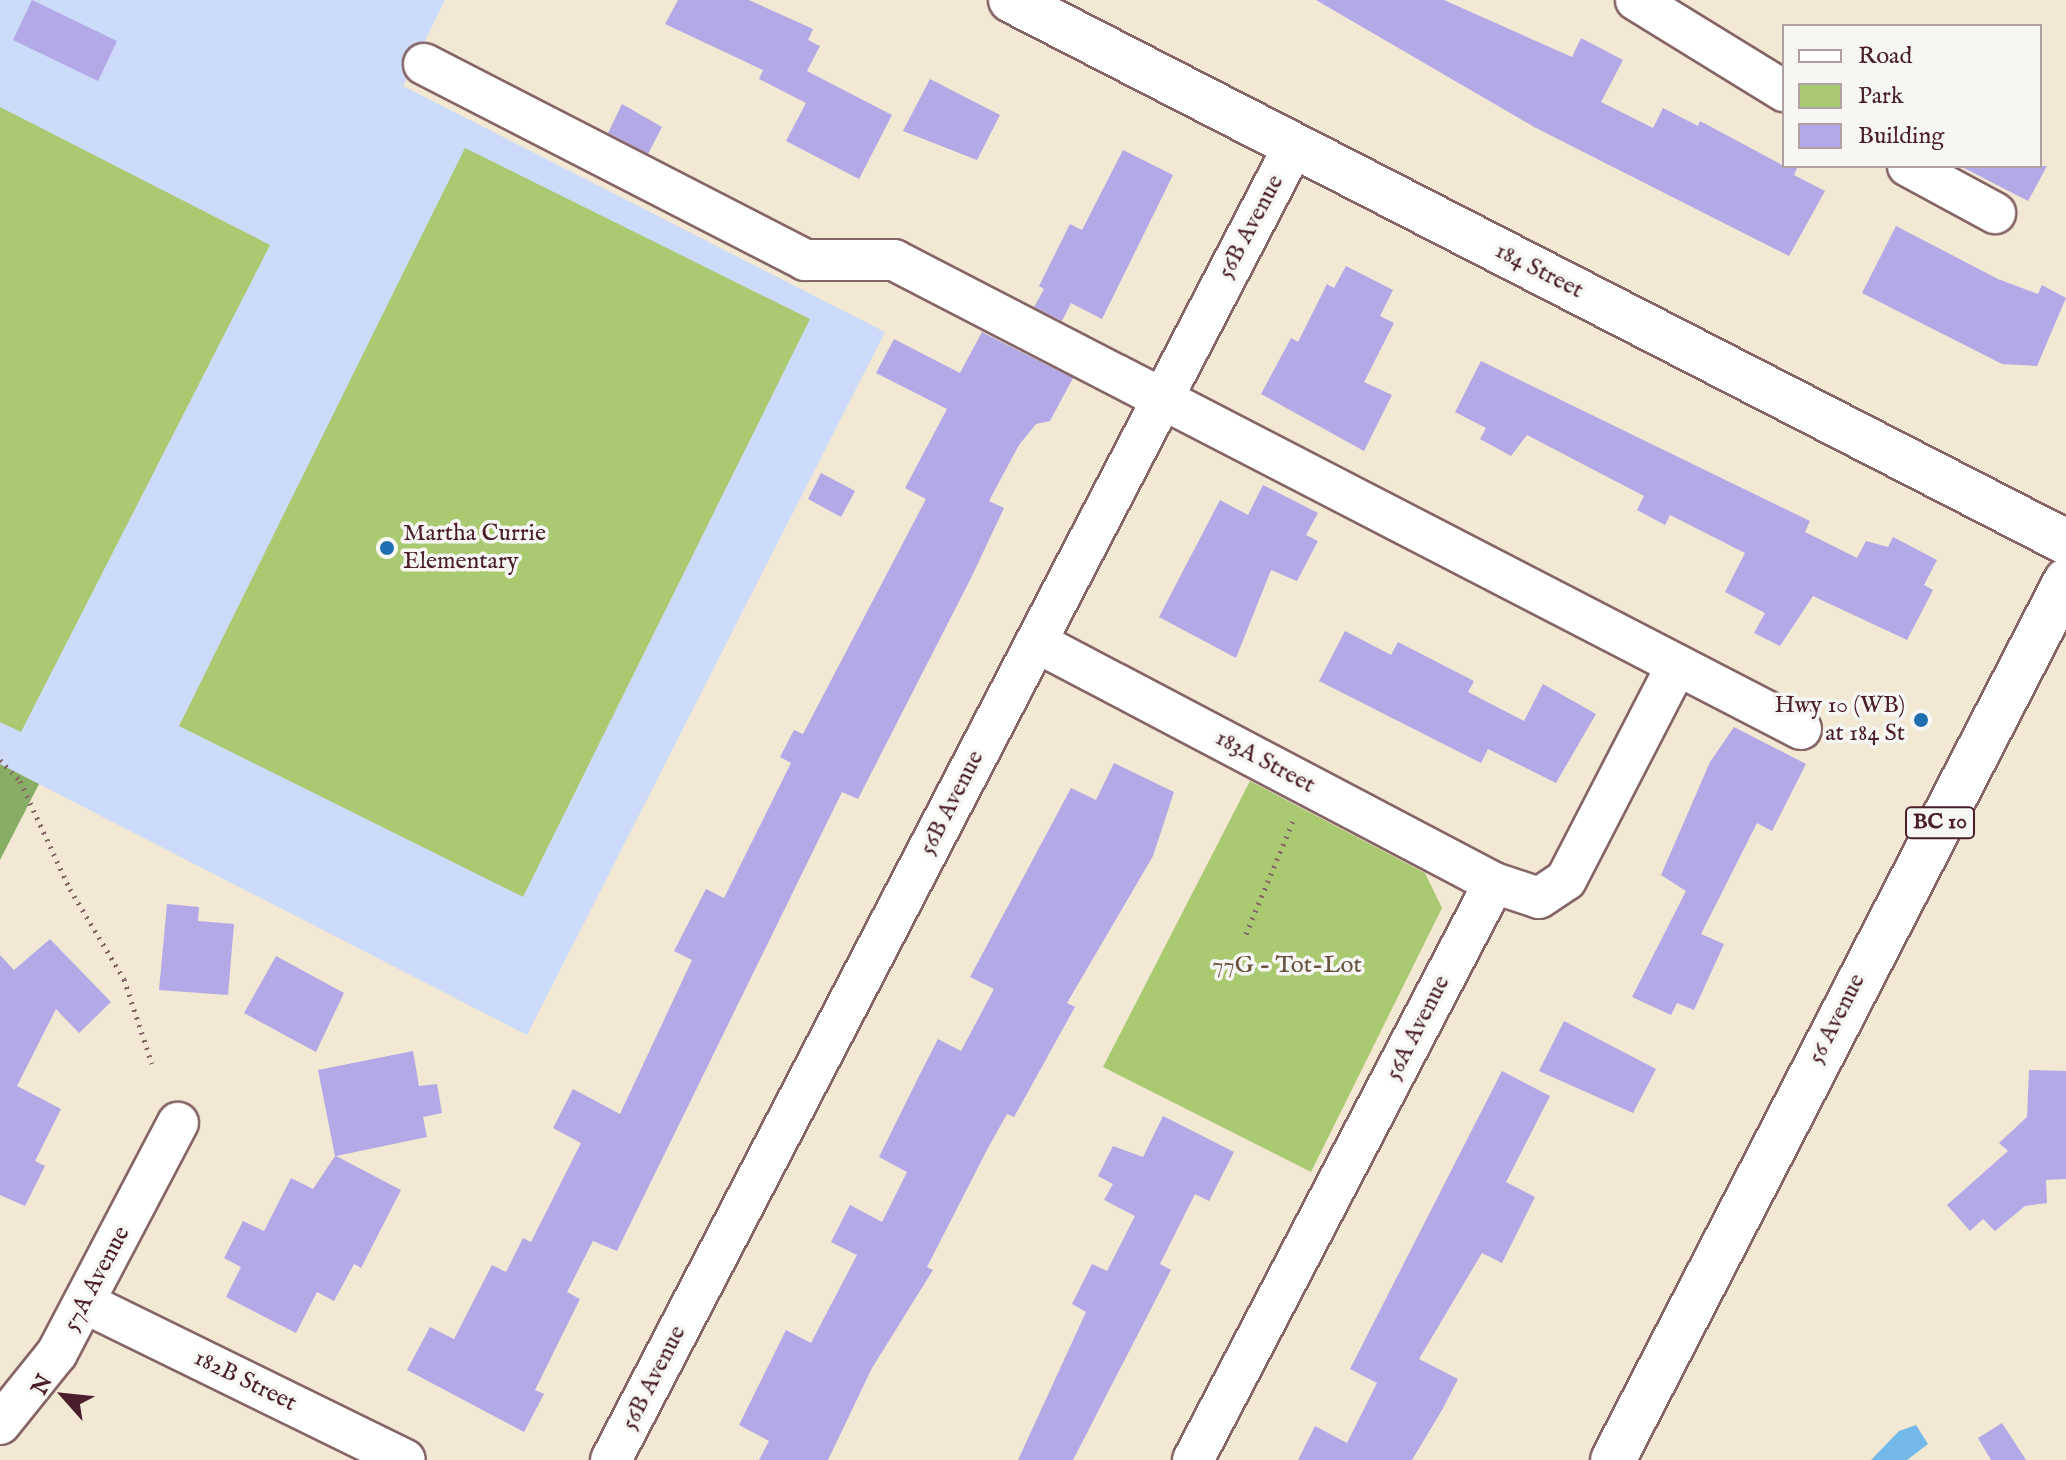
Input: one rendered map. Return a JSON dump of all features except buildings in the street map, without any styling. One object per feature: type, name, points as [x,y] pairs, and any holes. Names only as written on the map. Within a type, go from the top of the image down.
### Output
[{"type":"main road","name":"184 Street","points":[[1011,0],[2066,542]]},
{"type":"main road","name":"56 Avenue","points":[[1613,1460],[2066,581]]},
{"type":"street","points":[[1636,0],[1782,90]]},
{"type":"street","points":[[424,64],[805,260],[894,260],[1801,729]]},
{"type":"street","name":"56B Avenue","points":[[611,1460],[1294,146]]},
{"type":"street","points":[[1912,168],[1995,213]]},
{"type":"street","name":"183A Street","points":[[1036,642],[1494,883]]},
{"type":"street","points":[[1494,883],[1539,898],[1566,880],[1677,665]]},
{"type":"street","name":"56A Avenue","points":[[1193,1460],[1494,883]]},
{"type":"street","name":"57A Avenue","points":[[0,1424],[57,1353],[178,1123]]},
{"type":"street","name":"182B Street","points":[[85,1303],[405,1460]]},
{"type":"path","points":[[0,760],[20,781],[70,889],[124,979],[152,1064]]},
{"type":"path","points":[[1246,934],[1298,812]]},
{"type":"shaded area","name":"Martha Currie Elementary","points":[[0,0],[445,0],[403,86],[885,332],[527,1035],[0,764]]},
{"type":"green space","points":[[0,107],[270,245],[21,732],[0,722]]},
{"type":"green space","points":[[465,148],[810,319],[523,897],[179,726]]},
{"type":"green space","points":[[0,764],[39,784],[0,860]]},
{"type":"green space","name":"77G - Tot-Lot","points":[[1250,781],[1425,873],[1442,908],[1311,1172],[1103,1067]]},
{"type":"water","points":[[1916,1425],[1928,1444],[1907,1460],[1871,1460],[1899,1431]]},
{"type":"place","name":"Martha Currie Elementary","points":[[387,548]]},
{"type":"place","name":"Hwy 10 (WB) at 184 St","points":[[1921,720]]}]
